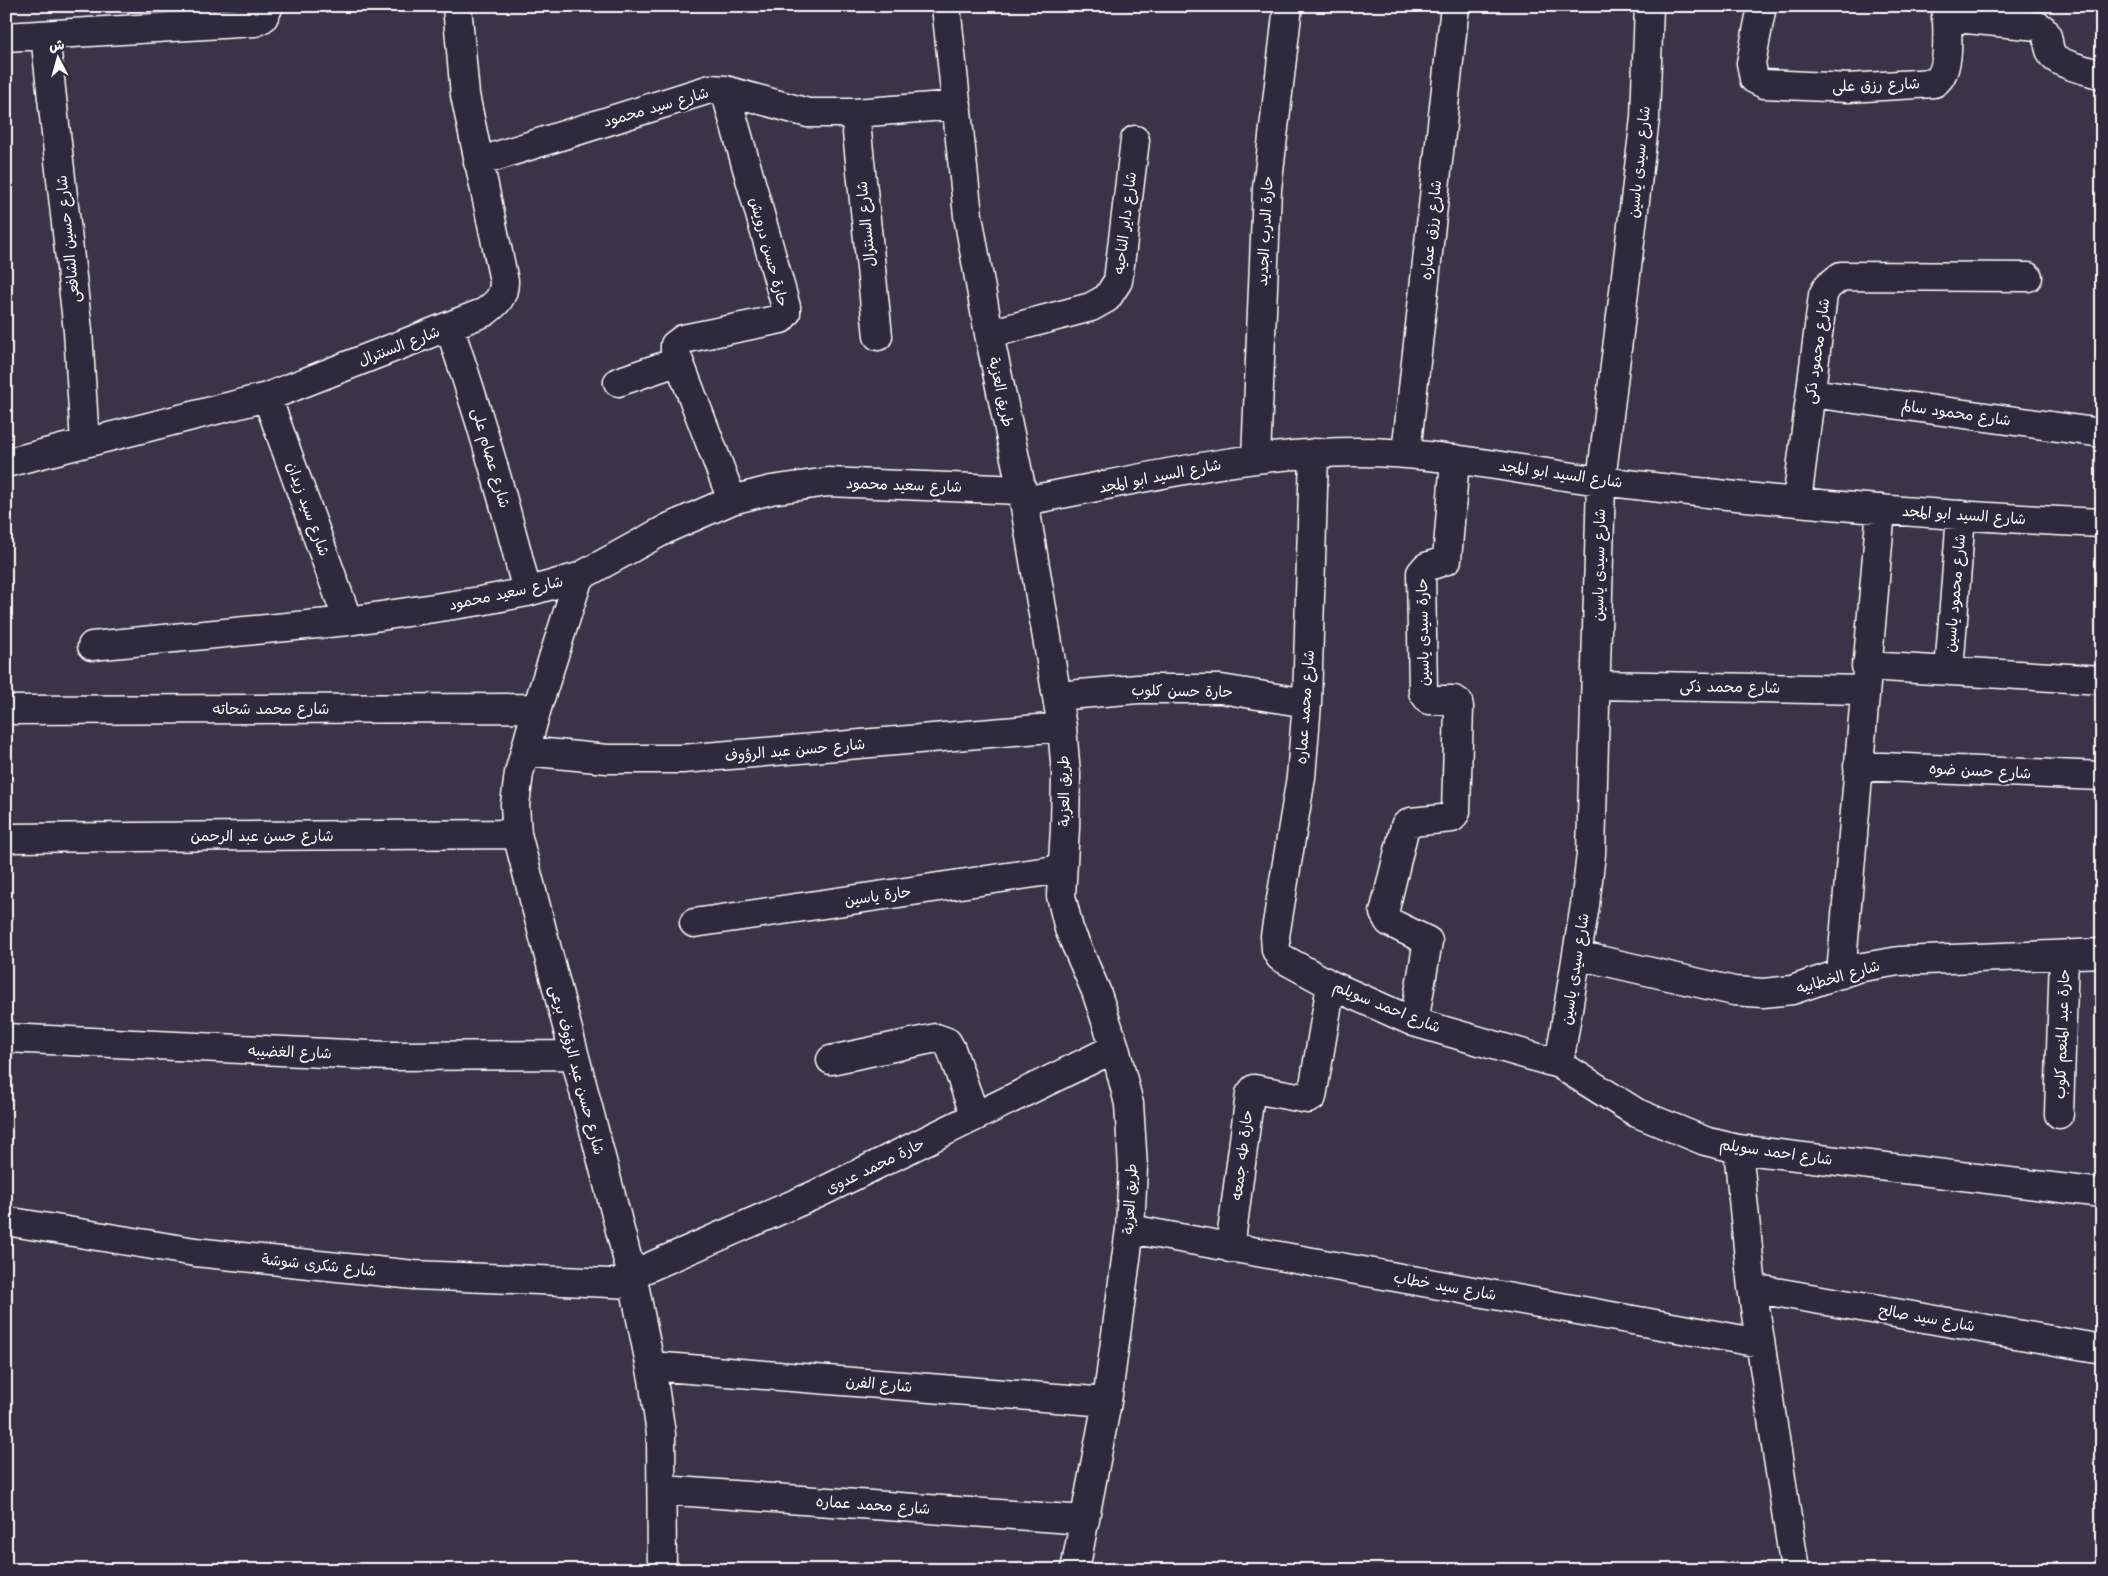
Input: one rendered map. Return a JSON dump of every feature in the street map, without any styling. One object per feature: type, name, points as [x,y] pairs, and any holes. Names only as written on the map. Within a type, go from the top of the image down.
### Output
[{"type":"street","name":"شارع السنترال","points":[[6,462],[267,397],[485,312],[497,303],[504,293],[504,281],[464,95],[457,6]]},
{"type":"street","name":"طريق العزبة","points":[[946,6],[968,216],[988,334],[1023,496],[1062,727],[1066,801],[1061,896],[1069,929],[1096,991],[1115,1048],[1129,1104],[1133,1166],[1130,1229],[1107,1402],[1075,1570]]},
{"type":"street","name":"حارة الدرب الجديد","points":[[1256,458],[1266,189],[1288,6]]},
{"type":"street","name":"شارع رزق عماره","points":[[1406,453],[1455,6]]},
{"type":"street","name":"شارع سيدى ياسين","points":[[1559,1064],[1578,955],[1591,854],[1600,481],[1645,118],[1649,6]]},
{"type":"street","name":"شارع رزق على","points":[[1762,6],[1752,62],[1754,79],[1764,84],[1848,88],[1934,83],[1940,80],[1946,68],[1946,12]]},
{"type":"street","points":[[1946,12],[2044,28],[2050,50],[2059,61],[2102,75]]},
{"type":"street","points":[[6,38],[262,14]]},
{"type":"street","name":"شارع حسين الشافعى","points":[[45,35],[78,330],[85,443]]},
{"type":"street","name":"شارع سيد محمود","points":[[478,162],[696,92],[725,90],[808,113],[854,113],[957,105]]},
{"type":"street","name":"حارة حسن درويش","points":[[725,90],[786,313],[781,319],[679,340],[674,351],[732,500]]},
{"type":"street","name":"شارع السنترال","points":[[854,113],[878,336]]},
{"type":"street","name":"شارع داير الناحيه","points":[[988,334],[1091,307],[1107,298],[1118,281],[1135,140]]},
{"type":"street","name":"شارع محمود ذكى","points":[[1797,500],[1823,295],[1827,286],[1841,276],[2028,277]]},
{"type":"street","name":"شارع عصام على","points":[[449,326],[479,414],[505,502],[527,592]]},
{"type":"street","points":[[618,382],[678,361]]},
{"type":"street","name":"شارع محمود سالم","points":[[1811,393],[2102,433]]},
{"type":"street","name":"شارع سيد زيدان","points":[[267,397],[348,621]]},
{"type":"street","name":"شارع السيد ابو المجد","points":[[1023,496],[1256,458],[1314,453],[1406,453],[1600,481],[1881,509],[2102,523]]},
{"type":"street","name":"شارع محمد عماره","points":[[1280,957],[1276,950],[1274,936],[1300,777],[1308,703],[1314,453]]},
{"type":"street","name":"حارة سيدى ياسين","points":[[1414,1022],[1428,941],[1389,922],[1384,913],[1404,826],[1411,822],[1452,818],[1456,812],[1459,707],[1458,702],[1454,700],[1429,700],[1423,692],[1421,573],[1426,568],[1447,560],[1455,459]]},
{"type":"street","name":"شارع سعيد محمود","points":[[92,646],[348,621],[527,592],[579,577],[668,528],[732,500],[772,490],[828,482],[1023,496]]},
{"type":"street","points":[[1841,974],[1881,509]]},
{"type":"street","name":"شارع محمود ياسين","points":[[1949,671],[1961,515]]},
{"type":"street","name":"شارع حسن عبد الرؤوف برعى","points":[[579,577],[537,708],[519,773],[515,805],[517,834],[633,1280],[651,1366],[661,1434],[662,1570]]},
{"type":"street","name":"شارع محمد ذكى","points":[[1596,685],[1866,678],[1949,671],[2102,680]]},
{"type":"street","name":"حارة حسن كلوب","points":[[1057,696],[1138,689],[1221,689],[1308,703]]},
{"type":"street","name":"شارع محمد شحاته","points":[[6,710],[537,708]]},
{"type":"street","name":"شارع حسن عبد الرؤوف","points":[[526,751],[607,759],[682,759],[1062,727]]},
{"type":"street","name":"شارع حسن ضوه","points":[[1858,766],[2102,776]]},
{"type":"street","name":"شارع حسن عبد الرحمن","points":[[6,838],[517,834]]},
{"type":"street","name":"حارة ياسين","points":[[694,923],[1062,869]]},
{"type":"street","name":"شارع الخطابيه","points":[[1578,955],[1734,991],[1763,993],[1792,990],[1857,968],[1899,961],[2102,953]]},
{"type":"street","name":"حارة عبد المنعم كلوب","points":[[2059,1114],[2064,955]]},
{"type":"street","name":"شارع احمد سويلم","points":[[1280,957],[1331,986],[1414,1022],[1559,1064],[1637,1113],[1705,1141],[1738,1149],[2102,1193]]},
{"type":"street","name":"حارة طه جمعه","points":[[1230,1248],[1250,1094],[1254,1089],[1259,1089],[1308,1099],[1314,1094],[1331,986]]},
{"type":"street","name":"شارع الغضيبه","points":[[6,1038],[389,1056],[573,1055]]},
{"type":"street","points":[[831,1060],[936,1038],[942,1039],[951,1048],[975,1116]]},
{"type":"street","name":"حارة محمد عدوى","points":[[633,1280],[817,1194],[1115,1048]]},
{"type":"street","points":[[1738,1149],[1752,1288],[1794,1570]]},
{"type":"street","name":"شارع شكرى شوشة","points":[[6,1221],[195,1252],[394,1273],[633,1280]]},
{"type":"street","name":"شارع سيد خطاب","points":[[1130,1229],[1760,1343]]},
{"type":"street","name":"شارع سيد صالح","points":[[1752,1288],[2102,1349]]},
{"type":"street","name":"شارع الفرن","points":[[651,1366],[1107,1402]]},
{"type":"street","name":"شارع محمد عماره","points":[[662,1490],[1085,1520]]}]
